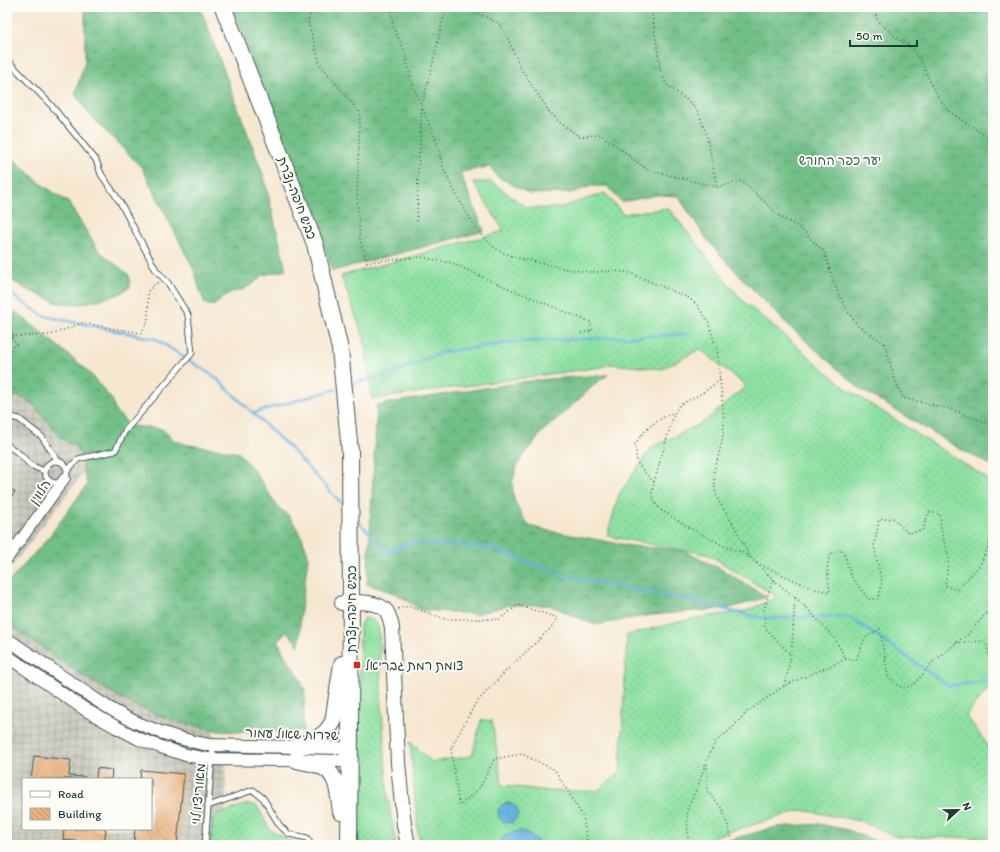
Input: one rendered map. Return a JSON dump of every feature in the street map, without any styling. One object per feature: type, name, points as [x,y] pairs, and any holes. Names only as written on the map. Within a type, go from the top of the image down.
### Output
[{"type":"highway","name":"כביש חיפה-נצרת","points":[[223,7],[315,244],[340,349],[350,452],[341,845]]},
{"type":"highway","name":"כביש חיפה-נצרת","points":[[347,602],[342,664],[344,754],[349,845]]},
{"type":"highway","points":[[341,812],[336,781],[332,774],[326,768],[296,754],[326,732],[333,722],[342,664]]},
{"type":"main road","points":[[347,602],[381,606],[387,612],[390,619],[392,628],[398,763],[404,825],[408,845]]},
{"type":"street","name":"הלווין","points":[[7,559],[66,475]]},
{"type":"street","name":"שדרות שאול עמור","points":[[7,639],[94,698],[144,726],[189,741],[296,754]]},
{"type":"street","name":"שדרות שאול עמור","points":[[7,656],[86,710],[138,739],[186,755],[212,759],[296,754],[344,754]]},
{"type":"lane","points":[[7,60],[51,105],[96,160],[101,174],[120,202],[156,270],[168,283],[188,315],[192,353],[125,431],[115,451],[78,459],[59,483],[52,483],[46,478],[44,470],[51,462],[58,461]]},
{"type":"lane","points":[[7,416],[19,419],[42,437],[58,461],[64,465],[66,475]]},
{"type":"lane","points":[[7,445],[21,455],[30,465],[44,470]]},
{"type":"lane","name":"מאוריציו לוי","points":[[204,845],[213,745]]},
{"type":"lane","points":[[208,806],[254,790],[263,798],[280,826],[289,834],[307,838],[311,845]]},
{"type":"path","points":[[312,7],[308,22],[320,64],[360,113],[357,197],[360,240],[367,262],[421,257],[452,263],[491,282],[590,322],[592,331],[580,333]]},
{"type":"path","points":[[391,7],[393,26],[404,50],[413,86],[436,140],[443,167],[454,191],[475,227],[490,244],[502,252],[518,258],[572,270],[592,272],[617,271],[630,273],[689,298],[697,305],[708,321],[717,350],[724,424],[722,442],[714,472],[715,490],[718,500],[735,527],[749,555],[755,562],[811,588],[830,592],[828,568],[830,554],[843,550],[851,576],[868,599],[878,599],[882,583],[874,546],[879,520],[893,518],[908,533],[922,531],[930,512],[940,514],[941,530],[949,558],[945,585],[956,590],[980,566],[993,536]]},
{"type":"path","points":[[417,221],[422,106],[446,7]]},
{"type":"path","points":[[469,7],[472,11],[499,23],[505,32],[521,69],[548,110],[580,137],[600,134],[648,170],[717,187],[742,181],[783,219],[799,227],[824,252],[835,286],[847,310],[858,326],[884,343],[894,377],[903,398],[950,409],[993,425]]},
{"type":"path","points":[[650,7],[661,73],[666,84],[692,104],[699,113],[707,137],[717,187]]},
{"type":"path","points":[[874,7],[877,20],[898,39],[910,46],[921,61],[933,88],[947,110],[984,135],[993,135]]},
{"type":"path","points":[[8,335],[51,335],[81,323],[141,333],[148,321],[148,291],[156,283],[168,283]]},
{"type":"path","points":[[7,352],[17,344],[8,335]]},
{"type":"path","points":[[654,482],[637,462],[635,444],[643,433],[656,422],[675,411],[680,405],[704,392],[720,380]]},
{"type":"path","points":[[675,411],[654,482],[652,493],[654,502],[661,510],[688,526],[726,547],[744,553],[803,604],[835,639],[846,659]]},
{"type":"path","points":[[774,580],[770,588],[764,610],[765,628],[790,654]]},
{"type":"path","points":[[784,686],[788,672],[795,598]]},
{"type":"path","points":[[387,612],[408,606],[445,619],[500,619],[518,605],[558,618],[551,628],[504,673],[475,704],[450,748],[459,806],[480,788],[494,759],[522,754],[556,770],[583,817],[588,845]]},
{"type":"path","points":[[690,845],[688,842],[687,810],[698,786],[707,760],[715,742],[729,731],[747,712],[784,686],[846,659],[856,660],[865,638],[880,629],[888,676],[897,685],[904,688],[913,685],[934,661],[969,633],[993,606]]},
{"type":"path","points":[[956,643],[982,641],[987,646],[993,684]]},
{"type":"path","points":[[707,760],[707,791],[722,808],[734,845]]},
{"type":"path","points":[[781,845],[794,841],[827,845]]},
{"type":"shaded area","points":[[7,386],[59,402],[98,454],[7,572]]},
{"type":"shaded area","points":[[7,607],[194,706],[226,750],[226,845],[7,845]]},
{"type":"green space","points":[[85,7],[200,7],[264,177],[286,270],[263,275],[253,284],[242,290],[232,292],[214,306],[205,304],[194,270],[142,168],[90,115],[75,94],[85,62]]},
{"type":"green space","name":"יער כפר החורש","points":[[231,7],[993,7],[993,466],[960,449],[860,389],[788,325],[732,268],[706,238],[678,196],[658,195],[621,202],[607,186],[591,186],[572,193],[530,194],[498,177],[490,167],[466,171],[460,173],[484,231],[332,271],[329,259]]},
{"type":"green space","points":[[7,151],[13,159],[44,186],[68,202],[99,251],[129,275],[130,287],[118,295],[80,304],[58,303],[26,289],[7,277]]},
{"type":"green space","points":[[473,182],[492,182],[527,208],[558,208],[605,193],[623,214],[668,208],[741,299],[847,389],[993,481],[993,683],[966,715],[993,753],[993,838],[897,837],[860,821],[802,810],[715,836],[706,845],[421,845],[418,834],[410,742],[432,762],[472,756],[481,720],[492,721],[502,785],[549,791],[597,791],[620,773],[627,635],[691,619],[746,611],[777,597],[709,555],[607,536],[619,494],[652,447],[704,422],[746,386],[700,349],[662,369],[610,364],[601,367],[372,399],[364,339],[341,276],[504,231]]},
{"type":"green space","points":[[7,308],[19,314],[88,371],[113,401],[115,411],[131,426],[162,429],[174,440],[188,445],[239,453],[256,473],[278,507],[289,516],[301,535],[308,557],[300,618],[299,646],[287,631],[278,641],[286,658],[298,674],[305,691],[303,731],[219,731],[175,721],[133,705],[88,679],[7,623],[7,584],[48,538],[87,485],[80,454],[75,446],[61,438],[33,404],[19,396],[10,398],[7,397]]},
{"type":"green space","points":[[608,375],[600,380],[542,432],[518,464],[512,482],[514,499],[520,513],[529,526],[631,546],[683,551],[721,569],[767,597],[730,608],[651,615],[595,625],[549,605],[510,605],[476,614],[421,610],[397,594],[367,584],[377,405],[536,380]]},
{"type":"green space","points":[[364,618],[374,621],[379,629],[382,711],[388,798],[396,845],[359,845],[360,625]]},
{"type":"green space","points":[[249,804],[257,806],[271,831],[302,845],[211,845],[213,817]]},
{"type":"green space","points":[[819,824],[848,830],[885,845],[723,845],[732,839],[776,827]]},
{"type":"water","points":[[508,803],[515,806],[518,813],[515,820],[508,823],[501,820],[498,813],[501,806]]},
{"type":"water","points":[[522,831],[532,836],[540,845],[498,845],[508,835],[514,832]]},
{"type":"building","points":[[7,486],[15,492],[7,503]]},
{"type":"building","points":[[34,756],[71,760],[69,776],[85,777],[85,778],[31,778]]},
{"type":"building","points":[[97,768],[112,770],[111,778],[96,778]]},
{"type":"building","points":[[141,770],[184,774],[177,845],[134,841],[135,830],[152,830],[152,778],[140,778]]},
{"type":"building","points":[[64,830],[106,830],[104,844],[63,840]]},
{"type":"waterway","points":[[7,292],[44,316],[156,339],[215,377],[289,447],[344,506]]},
{"type":"waterway","points":[[352,384],[400,370],[443,352],[516,342],[691,334]]},
{"type":"waterway","points":[[253,413],[336,389]]},
{"type":"waterway","points":[[357,520],[387,552],[413,542],[490,548],[571,578],[659,594],[761,618],[849,617],[949,686],[993,680]]},
{"type":"place","name":"צומת רמת גבריאל","points":[[357,665]]}]
